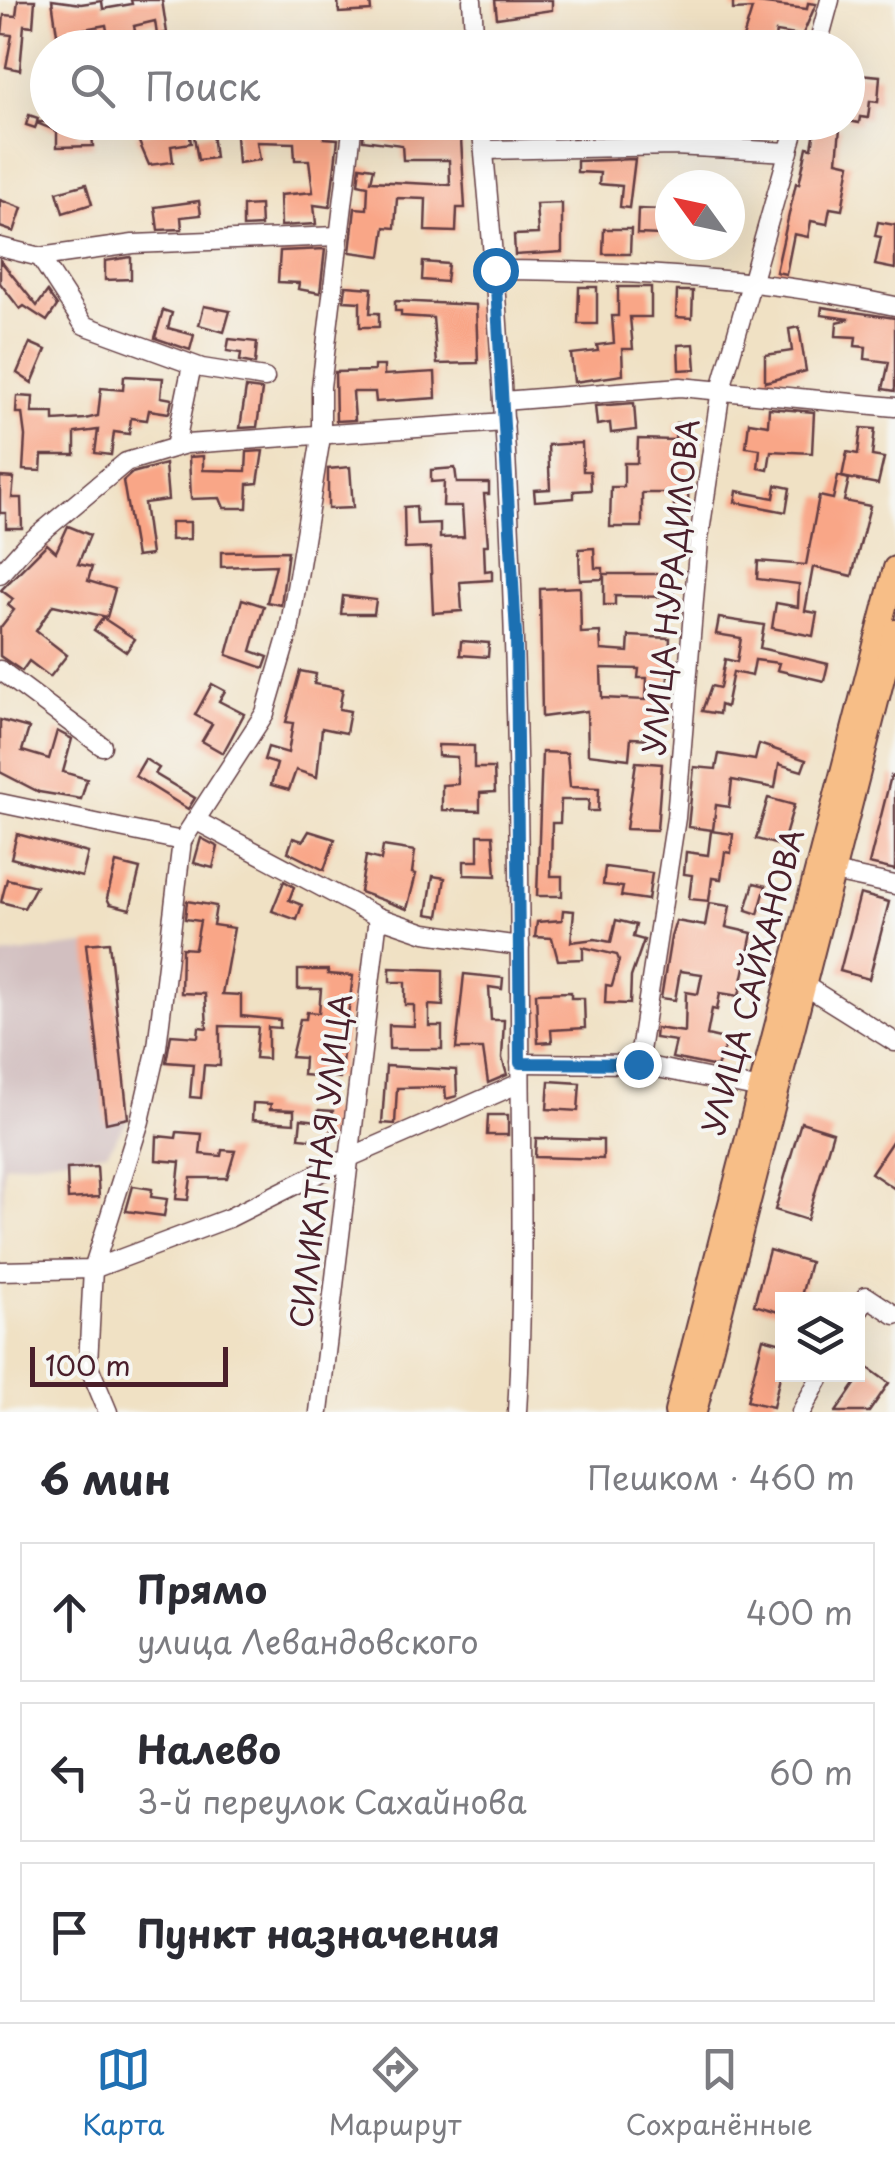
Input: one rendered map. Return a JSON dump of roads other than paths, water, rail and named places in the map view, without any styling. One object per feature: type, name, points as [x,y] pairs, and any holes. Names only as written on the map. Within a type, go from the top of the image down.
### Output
[{"type":"main road","name":"УЛИЦА САЙХАНОВА","points":[[693,1411],[895,568]]},
{"type":"main road","name":"УЛИЦА САЙХАНОВА","points":[[693,1411],[756,1088],[833,872],[895,632]]},
{"type":"street","points":[[472,0],[474,30]]},
{"type":"street","points":[[822,30],[830,0]]},
{"type":"street","points":[[108,1412],[88,1364],[94,1269],[140,1122],[156,1047],[182,841],[265,713],[289,631],[321,437],[321,387],[351,140]]},
{"type":"street","points":[[483,140],[495,270],[516,634],[520,946],[516,1412]]},
{"type":"street","name":"УЛИЦА НУРАДИЛОВА","points":[[638,1064],[676,818],[699,539],[721,389],[793,140]]},
{"type":"street","points":[[484,150],[674,146],[790,152]]},
{"type":"street","points":[[0,247],[40,257],[133,244],[338,236]]},
{"type":"street","points":[[40,257],[84,324],[192,365],[265,378]]},
{"type":"street","points":[[495,270],[609,271],[753,281],[895,306]]},
{"type":"street","points":[[175,447],[192,365]]},
{"type":"street","points":[[503,401],[680,387],[895,406]]},
{"type":"street","points":[[0,574],[25,546],[126,462],[175,447],[504,422]]},
{"type":"street","points":[[0,670],[102,746]]},
{"type":"street","points":[[0,802],[182,841]]},
{"type":"street","points":[[195,820],[378,916],[425,932],[520,946]]},
{"type":"street","points":[[833,872],[895,885]]},
{"type":"street","name":"СИЛИКАТНАЯ УЛИЦА","points":[[320,1412],[353,1156],[378,916]]},
{"type":"street","points":[[795,980],[892,1035]]},
{"type":"street","points":[[520,1063],[638,1064],[756,1088]]},
{"type":"street","points":[[0,1272],[94,1269],[229,1218],[353,1156],[520,1083]]},
{"type":"street","points":[[865,1298],[895,1315]]},
{"type":"street","points":[[801,1412],[818,1382]]}]
